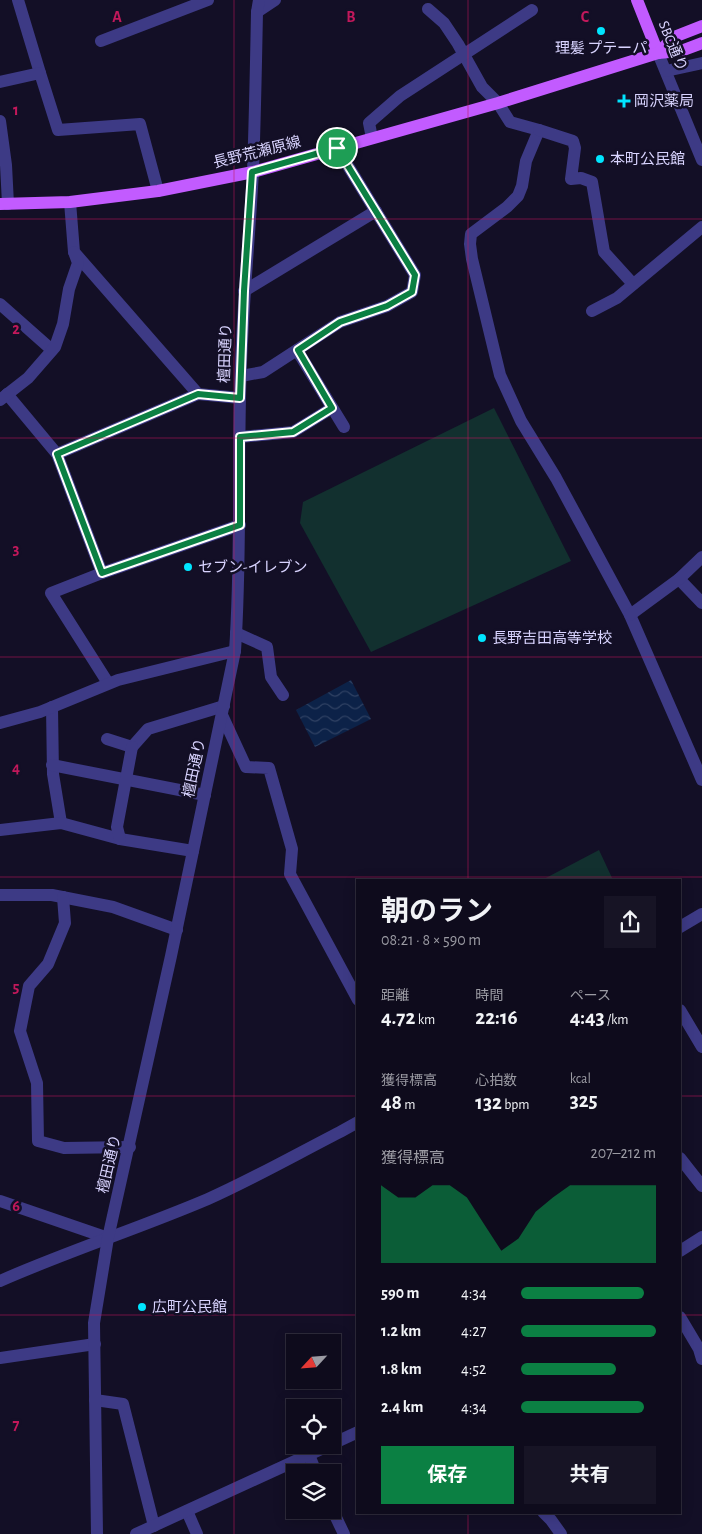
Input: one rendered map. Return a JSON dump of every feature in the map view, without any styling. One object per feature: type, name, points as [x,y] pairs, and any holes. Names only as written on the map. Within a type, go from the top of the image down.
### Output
[{"type":"main road","name":"SBC通り","points":[[637,0],[658,53]]},
{"type":"main road","name":"長野荒瀬原線","points":[[658,53],[674,37],[702,26]]},
{"type":"main road","name":"長野荒瀬原線","points":[[4,204],[70,202],[158,192],[252,172],[498,103],[658,53],[681,51],[702,43]]},
{"type":"street","points":[[18,0],[58,130],[140,124],[158,192]]},
{"type":"street","points":[[101,41],[208,0]]},
{"type":"street","points":[[258,6],[275,0]]},
{"type":"street","name":"檀田通り","points":[[97,1534],[94,1322],[108,1238],[130,1147],[177,930],[235,651],[240,525],[240,398],[244,291],[252,172],[258,6]]},
{"type":"street","points":[[428,9],[444,23],[482,87],[498,103],[510,122],[572,141],[575,148],[571,178],[581,178],[592,182],[604,252],[633,284]]},
{"type":"street","points":[[372,138],[369,123],[400,96],[532,10]]},
{"type":"street","name":"SBC通り","points":[[658,53],[702,160]]},
{"type":"street","points":[[666,71],[702,63]]},
{"type":"street","points":[[0,82],[40,73]]},
{"type":"street","points":[[0,121],[4,204]]},
{"type":"street","points":[[539,130],[526,161],[522,186],[518,196],[507,207],[471,234],[472,258],[500,375],[521,421],[556,478],[630,615],[702,780]]},
{"type":"street","points":[[241,376],[263,372],[340,322],[387,306],[412,292],[415,275],[337,148]]},
{"type":"street","points":[[70,202],[74,252],[78,263],[70,289],[63,324],[52,350],[28,378],[3,397],[57,454],[102,573]]},
{"type":"street","points":[[244,291],[376,211]]},
{"type":"street","points":[[592,311],[618,298],[702,227]]},
{"type":"street","points":[[74,252],[198,394]]},
{"type":"street","points":[[0,304],[52,350]]},
{"type":"street","points":[[298,350],[344,427]]},
{"type":"street","points":[[57,454],[198,394],[240,398]]},
{"type":"street","points":[[240,437],[293,432],[332,408]]},
{"type":"street","points":[[108,683],[51,593],[102,573],[240,525]]},
{"type":"street","points":[[630,615],[679,579],[702,557]]},
{"type":"street","points":[[679,579],[702,603]]},
{"type":"street","points":[[236,633],[267,647],[271,678],[283,695]]},
{"type":"street","points":[[0,723],[40,712],[108,683],[235,651]]},
{"type":"street","points":[[52,707],[52,774],[61,823]]},
{"type":"street","points":[[120,839],[117,827],[132,747],[148,729],[223,710],[246,767],[269,768],[292,849],[290,874],[356,996]]},
{"type":"street","points":[[106,739],[132,747]]},
{"type":"street","points":[[52,765],[205,794]]},
{"type":"street","points":[[0,830],[61,823],[120,839],[193,851]]},
{"type":"street","points":[[0,894],[52,895],[113,907],[177,930]]},
{"type":"street","points":[[63,897],[65,923],[48,964],[28,986],[20,1031],[37,1083],[38,1141],[64,1148],[130,1147]]},
{"type":"street","points":[[681,926],[702,914]]},
{"type":"street","points":[[681,1012],[702,1047]]},
{"type":"street","points":[[0,1280],[209,1198],[356,1123]]},
{"type":"street","points":[[681,1159],[702,1186]]},
{"type":"street","points":[[0,1201],[108,1238]]},
{"type":"street","points":[[681,1250],[702,1237]]},
{"type":"street","points":[[681,1319],[700,1349],[702,1359]]},
{"type":"street","points":[[0,1358],[94,1344]]},
{"type":"street","points":[[95,1400],[123,1404],[154,1526]]},
{"type":"street","points":[[341,1440],[356,1433]]},
{"type":"street","points":[[136,1534],[309,1455],[313,1464]]},
{"type":"street","points":[[187,1511],[197,1534]]},
{"type":"street","points":[[545,1514],[552,1520],[561,1534]]},
{"type":"street","points":[[337,1519],[344,1534]]},
{"type":"green space","points":[[494,408],[571,561],[371,652],[300,523],[303,502]]},
{"type":"green space","points":[[599,850],[613,879],[544,879]]},
{"type":"water","points":[[351,680],[371,719],[315,747],[296,710]]},
{"type":"place","name":"理髪 プテーパ","points":[[601,31]]},
{"type":"place","name":"岡沢薬局","points":[[624,101]]},
{"type":"place","name":"本町公民館","points":[[600,159]]},
{"type":"place","name":"セブン-イレブン","points":[[188,567]]},
{"type":"place","name":"長野吉田高等学校","points":[[482,638]]},
{"type":"place","name":"広町公民館","points":[[142,1307]]},
{"type":"route","points":[[337,148],[415,275],[412,292],[387,306],[340,322],[298,350],[332,408],[293,432],[240,437],[240,525],[102,573],[57,454],[198,394],[240,398],[244,291],[252,172],[337,148]]}]
